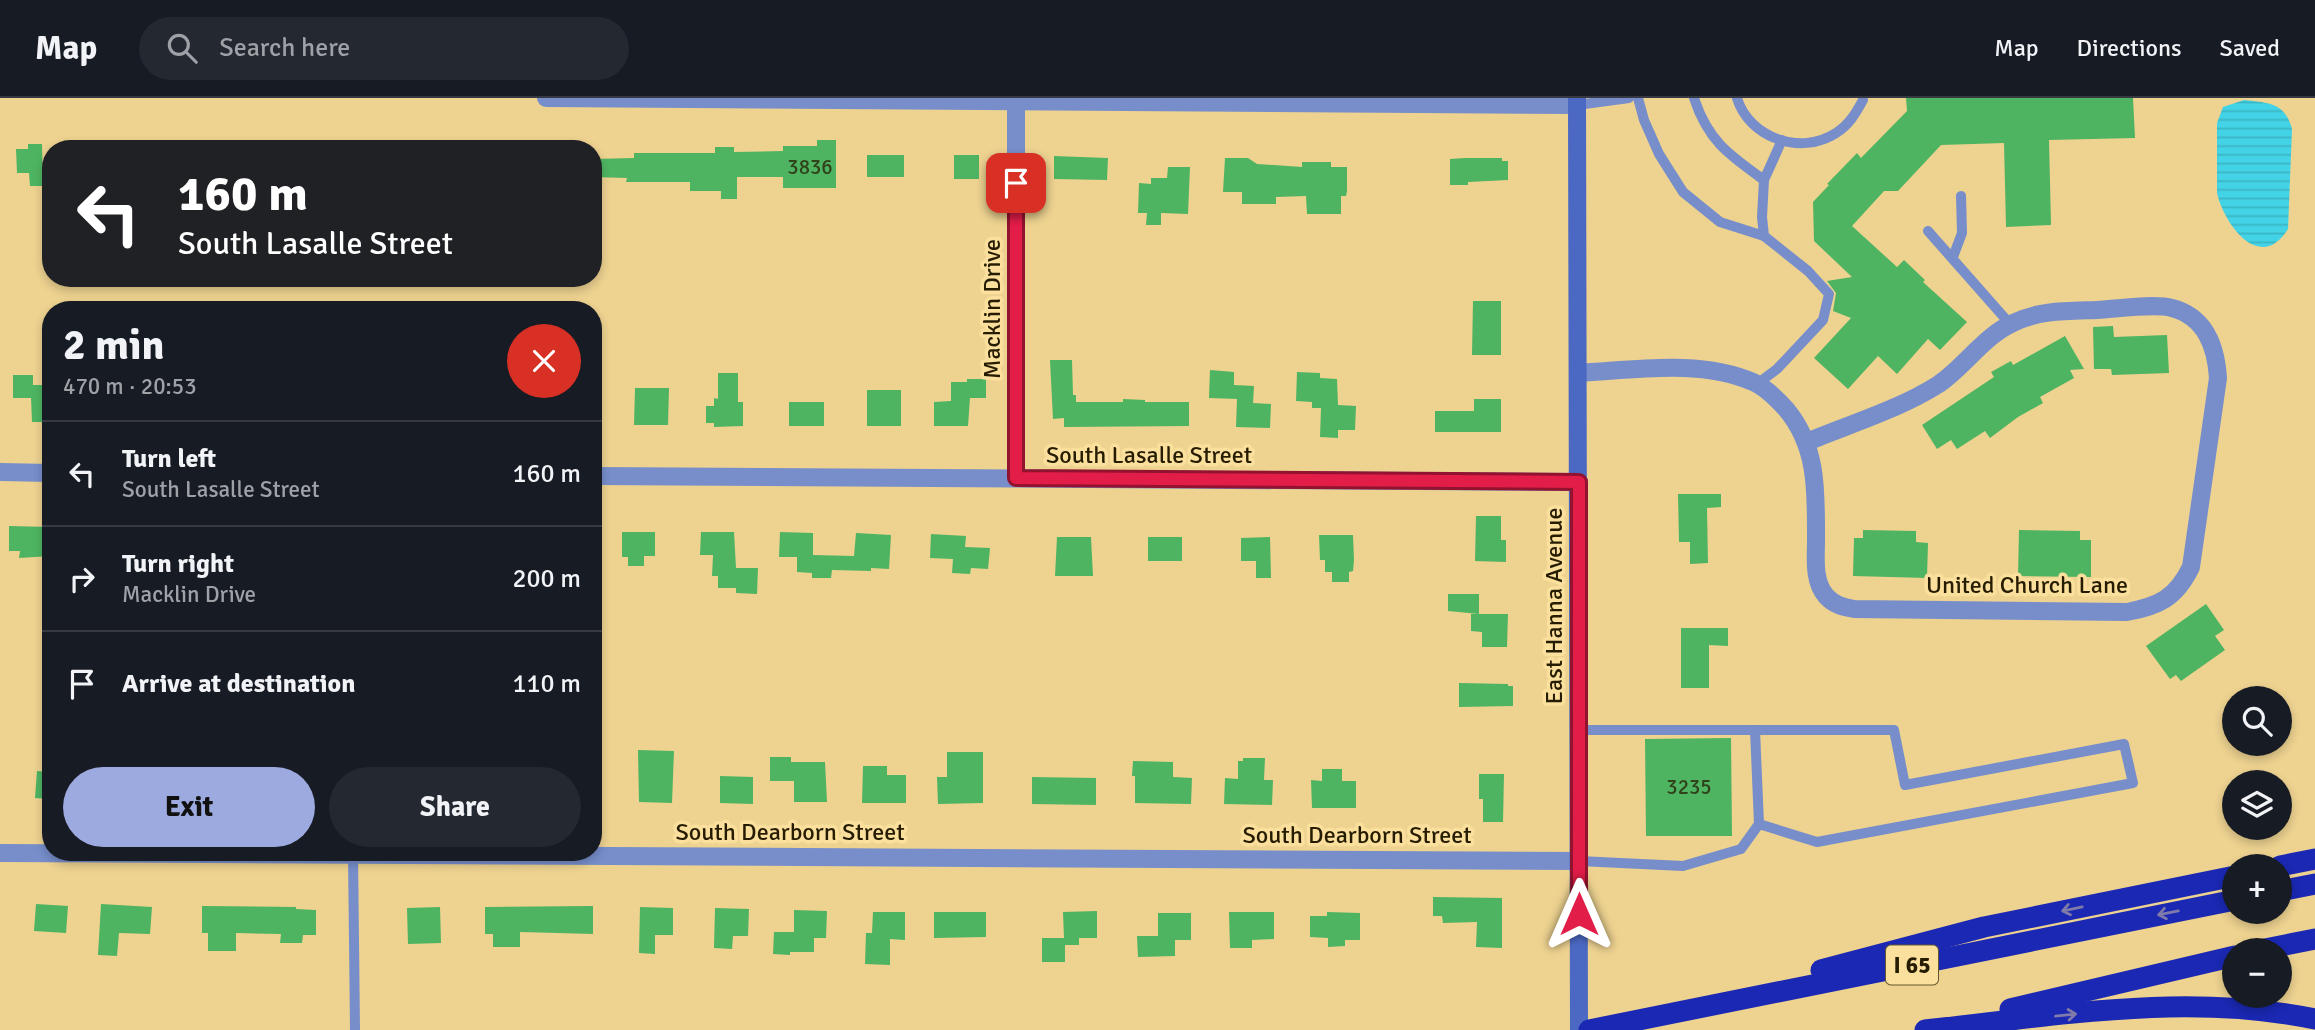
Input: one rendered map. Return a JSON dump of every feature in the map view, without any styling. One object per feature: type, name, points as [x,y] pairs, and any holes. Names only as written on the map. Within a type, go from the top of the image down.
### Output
[{"type":"highway","points":[[2292,864],[2315,859]]},
{"type":"highway","points":[[1597,1028],[1984,927],[2222,879]]},
{"type":"highway","points":[[2292,889],[2315,884]]},
{"type":"highway","name":"I 65","points":[[1597,1028],[2222,903]]},
{"type":"highway","points":[[2292,944],[2315,939]]},
{"type":"highway","points":[[1924,1030],[2222,959]]},
{"type":"highway","points":[[1924,1030],[2146,1007],[2213,1006],[2272,1011],[2315,1019]]},
{"type":"main road","name":"East Hanna Avenue","points":[[1577,101],[1579,1030]]},
{"type":"street","points":[[546,98],[1577,101]]},
{"type":"street","name":"Macklin Drive","points":[[1016,100],[1016,478]]},
{"type":"street","name":"United Church Lane","points":[[1579,373],[1695,368],[1730,374],[1757,384],[1779,401],[1794,418],[1807,442],[1814,468],[1816,565],[1819,584],[1826,596],[1839,606],[1854,610],[2127,612],[2150,608],[2166,600],[2183,585],[2191,567],[2218,378],[2217,355],[2207,332],[2190,317],[2171,308],[2050,312],[2010,324],[1991,337],[1956,370],[1918,396],[1807,442]]},
{"type":"street","points":[[0,472],[42,473]]},
{"type":"street","name":"South Lasalle Street","points":[[602,476],[1579,482]]},
{"type":"street","name":"South Dearborn Street","points":[[0,853],[42,853]]},
{"type":"street","name":"South Dearborn Street","points":[[602,855],[1579,861]]},
{"type":"lane","points":[[1577,101],[1629,98]]},
{"type":"lane","points":[[1638,98],[1644,120],[1659,154],[1683,192],[1720,222],[1764,236],[1808,271],[1829,294],[1824,320],[1777,369],[1757,384]]},
{"type":"lane","points":[[1694,98],[1700,117],[1725,152],[1765,180]]},
{"type":"lane","points":[[1738,98],[1740,106],[1753,124],[1771,137],[1792,143],[1814,142],[1835,134],[1852,120],[1863,100]]},
{"type":"lane","points":[[1764,236],[1762,217],[1765,180],[1782,140]]},
{"type":"lane","points":[[1953,257],[1962,233],[1961,196]]},
{"type":"lane","points":[[1928,231],[2010,324]]},
{"type":"lane","points":[[1579,730],[1894,730],[1905,785],[2124,744],[2133,783],[1816,842],[1759,824]]},
{"type":"lane","points":[[1579,861],[1683,866],[1741,849],[1759,824],[1755,730]]},
{"type":"lane","points":[[353,861],[355,1030]]},
{"type":"water","points":[[2244,100],[2268,103],[2280,109],[2292,129],[2288,229],[2277,242],[2266,247],[2255,246],[2235,230],[2217,193],[2217,123],[2223,107]]},
{"type":"building","points":[[1906,98],[2133,98],[2135,138],[2049,140],[2051,225],[2006,227],[2004,143],[1941,145],[1898,191],[1884,191],[1852,226],[1897,267],[1904,260],[1925,280],[1923,282],[1967,322],[1940,350],[1928,339],[1897,374],[1878,356],[1848,389],[1814,358],[1851,318],[1833,311],[1836,293],[1827,281],[1852,277],[1814,241],[1813,202],[1857,153],[1861,158],[1907,111]]},
{"type":"building","points":[[817,140],[836,140],[836,188],[783,188],[783,177],[737,177],[737,199],[721,199],[721,191],[690,191],[690,182],[626,182],[627,178],[602,177],[602,159],[634,158],[634,153],[715,153],[715,147],[734,147],[734,152],[783,151],[783,146],[817,146]]},
{"type":"building","points":[[28,144],[42,144],[42,186],[30,186],[29,173],[17,173],[16,149],[28,149]]},
{"type":"building","points":[[867,155],[904,155],[904,177],[867,177]]},
{"type":"building","points":[[954,155],[979,155],[979,179],[954,179]]},
{"type":"building","points":[[1054,156],[1108,158],[1107,180],[1054,179]]},
{"type":"building","points":[[1225,158],[1248,158],[1257,164],[1302,167],[1302,162],[1331,162],[1331,167],[1347,167],[1347,191],[1346,196],[1341,196],[1341,214],[1307,214],[1306,196],[1276,197],[1276,204],[1242,204],[1242,192],[1223,192]]},
{"type":"building","points":[[1502,158],[1502,161],[1508,161],[1508,180],[1450,185],[1450,159]]},
{"type":"building","points":[[1168,167],[1190,167],[1188,214],[1161,213],[1161,225],[1146,225],[1147,213],[1138,213],[1139,183],[1151,184],[1151,178],[1167,178]]},
{"type":"building","points":[[1473,301],[1501,301],[1501,355],[1472,355]]},
{"type":"building","points":[[2113,326],[2114,337],[2167,335],[2169,373],[2112,375],[2111,369],[2094,369],[2093,327]]},
{"type":"building","points":[[2065,336],[2084,369],[2070,370],[2074,378],[2040,397],[2043,403],[1990,438],[1985,431],[1957,449],[1951,440],[1937,449],[1922,425],[1994,377],[1991,372],[2011,361],[2013,365]]},
{"type":"building","points":[[1050,360],[1072,360],[1073,395],[1076,395],[1076,402],[1123,402],[1123,399],[1189,402],[1189,426],[1064,427],[1064,418],[1053,419]]},
{"type":"building","points":[[1210,370],[1234,372],[1234,385],[1254,386],[1253,403],[1271,404],[1270,428],[1236,427],[1237,399],[1209,398]]},
{"type":"building","points":[[1297,372],[1320,373],[1320,378],[1337,379],[1338,405],[1356,406],[1355,430],[1338,430],[1338,438],[1320,437],[1321,408],[1312,408],[1312,402],[1296,401]]},
{"type":"building","points":[[718,373],[738,373],[738,402],[743,402],[743,426],[714,427],[714,423],[706,423],[706,406],[714,406],[714,398],[718,399]]},
{"type":"building","points":[[13,375],[33,375],[33,385],[42,385],[42,422],[32,422],[31,398],[13,398]]},
{"type":"building","points":[[967,379],[986,379],[986,398],[970,398],[968,426],[934,426],[934,402],[951,401],[951,382],[967,382]]},
{"type":"building","points":[[635,388],[669,388],[668,425],[634,425]]},
{"type":"building","points":[[867,390],[901,390],[901,426],[867,426]]},
{"type":"building","points":[[1474,399],[1501,399],[1501,432],[1435,432],[1435,411],[1474,411]]},
{"type":"building","points":[[789,402],[824,402],[824,426],[789,426]]},
{"type":"building","points":[[1678,494],[1721,494],[1721,507],[1707,508],[1708,563],[1690,564],[1690,542],[1679,542]]},
{"type":"building","points":[[1476,516],[1501,516],[1501,540],[1506,540],[1506,562],[1475,561]]},
{"type":"building","points":[[9,526],[42,527],[42,557],[19,558],[20,551],[9,551]]},
{"type":"building","points":[[1863,530],[1916,531],[1916,542],[1928,543],[1927,578],[1853,576],[1854,538],[1863,538]]},
{"type":"building","points":[[2019,530],[2080,531],[2080,540],[2091,540],[2091,577],[2018,576]]},
{"type":"building","points":[[622,532],[655,532],[655,556],[644,556],[644,566],[628,566],[628,557],[622,557]]},
{"type":"building","points":[[701,532],[734,532],[736,568],[758,568],[757,594],[736,593],[736,588],[718,588],[718,576],[712,576],[713,555],[700,555]]},
{"type":"building","points":[[780,532],[813,533],[813,555],[854,556],[856,533],[891,535],[889,569],[832,570],[831,578],[812,578],[812,573],[797,572],[797,557],[779,557]]},
{"type":"building","points":[[931,534],[966,536],[965,547],[990,548],[988,569],[971,568],[970,574],[952,573],[953,559],[930,558]]},
{"type":"building","points":[[1319,535],[1353,535],[1354,560],[1353,571],[1349,572],[1349,582],[1332,582],[1332,572],[1325,572],[1325,560],[1320,560]]},
{"type":"building","points":[[1057,537],[1091,537],[1093,576],[1055,576]]},
{"type":"building","points":[[1148,537],[1182,537],[1182,561],[1148,561]]},
{"type":"building","points":[[1270,537],[1271,578],[1256,578],[1256,561],[1241,561],[1241,538]]},
{"type":"building","points":[[1448,594],[1479,594],[1479,614],[1448,611]]},
{"type":"building","points":[[2206,604],[2224,630],[2215,636],[2225,650],[2181,681],[2176,675],[2170,679],[2146,646]]},
{"type":"building","points":[[1471,614],[1508,614],[1507,647],[1482,647],[1482,632],[1471,631]]},
{"type":"building","points":[[1681,628],[1728,628],[1728,646],[1709,645],[1709,688],[1681,688]]},
{"type":"building","points":[[1459,683],[1513,686],[1513,706],[1459,707]]},
{"type":"building","points":[[1731,738],[1732,836],[1646,836],[1645,739]]},
{"type":"building","points":[[638,750],[674,751],[672,803],[639,802]]},
{"type":"building","points":[[947,752],[983,752],[983,803],[938,804],[937,777],[947,777]]},
{"type":"building","points":[[770,757],[791,757],[791,762],[825,762],[827,802],[794,802],[794,781],[770,781]]},
{"type":"building","points":[[1243,758],[1265,758],[1264,780],[1273,780],[1272,805],[1224,804],[1225,778],[1238,779],[1238,761],[1243,761]]},
{"type":"building","points":[[1133,761],[1173,762],[1173,777],[1192,778],[1191,804],[1135,803]]},
{"type":"building","points":[[863,766],[887,766],[887,775],[906,775],[906,803],[862,803]]},
{"type":"building","points":[[1322,769],[1342,769],[1342,781],[1356,781],[1356,808],[1312,808],[1311,780],[1322,781]]},
{"type":"building","points":[[37,771],[42,771],[42,798],[35,798]]},
{"type":"building","points":[[1479,774],[1504,774],[1503,822],[1483,822]]},
{"type":"building","points":[[720,776],[753,777],[753,804],[720,803]]},
{"type":"building","points":[[1032,777],[1096,778],[1096,805],[1032,804]]},
{"type":"building","points":[[1433,897],[1502,898],[1502,948],[1476,947],[1477,922],[1443,923],[1442,916],[1433,916]]},
{"type":"building","points":[[36,904],[68,906],[66,933],[34,931]]},
{"type":"building","points":[[101,904],[152,907],[150,934],[119,933],[117,956],[98,955]]},
{"type":"building","points":[[202,906],[296,907],[316,910],[316,935],[303,935],[302,943],[280,943],[281,934],[236,933],[236,951],[208,951],[208,933],[202,933]]},
{"type":"building","points":[[593,906],[593,934],[520,932],[520,947],[493,947],[493,934],[485,934],[485,907]]},
{"type":"building","points":[[440,907],[441,943],[408,944],[407,908]]},
{"type":"building","points":[[640,907],[673,908],[673,935],[655,935],[655,954],[639,953]]},
{"type":"building","points":[[715,908],[749,909],[748,936],[733,936],[732,949],[714,948]]},
{"type":"building","points":[[794,910],[827,911],[826,938],[814,938],[814,952],[773,954],[774,932],[794,932]]},
{"type":"building","points":[[1097,911],[1097,938],[1079,938],[1079,945],[1065,945],[1065,962],[1042,962],[1042,938],[1064,938],[1063,912]]},
{"type":"building","points":[[873,912],[905,912],[905,940],[890,939],[890,965],[865,964],[866,933],[872,933]]},
{"type":"building","points":[[934,912],[986,912],[986,937],[934,938]]},
{"type":"building","points":[[1229,912],[1274,912],[1274,939],[1252,940],[1252,948],[1230,948]]},
{"type":"building","points":[[1327,912],[1360,913],[1360,940],[1345,940],[1345,946],[1328,947],[1328,938],[1310,937],[1310,916],[1327,916]]},
{"type":"building","points":[[1158,913],[1191,913],[1191,940],[1175,940],[1175,956],[1138,957],[1137,936],[1158,936]]},
{"type":"route","points":[[1016,183],[1016,478],[1579,482],[1579,914]]}]
